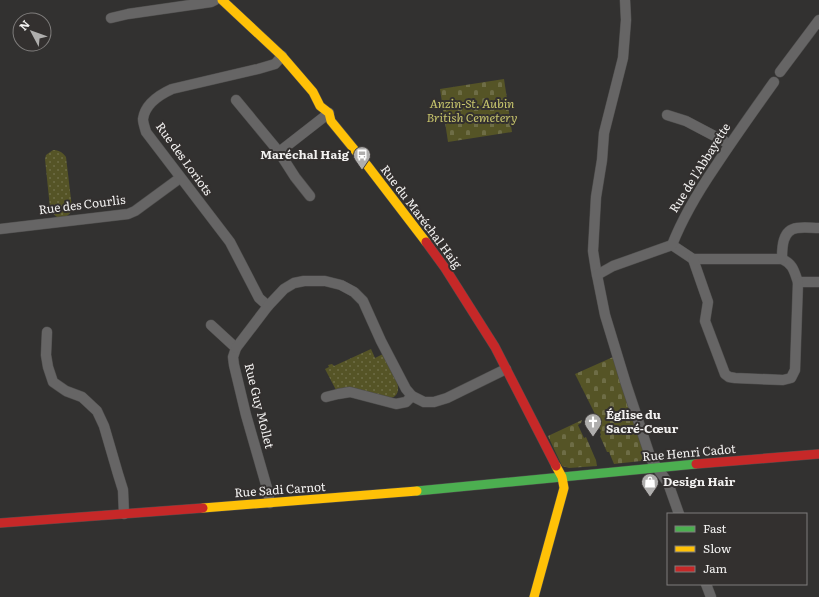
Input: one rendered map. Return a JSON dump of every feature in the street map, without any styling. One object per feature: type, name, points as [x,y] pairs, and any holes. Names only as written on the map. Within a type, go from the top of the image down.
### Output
[{"type":"main road","name":"Rue du Maréchal Haig","points":[[222,0],[282,56],[313,92],[320,106],[329,113],[331,121],[445,268],[495,347],[562,477]]},
{"type":"main road","name":"Rue Henri Cadot","points":[[562,477],[819,454]]},
{"type":"main road","name":"Rue Sadi Carnot","points":[[0,523],[357,497],[562,477]]},
{"type":"main road","points":[[534,597],[564,490],[562,477]]},
{"type":"street","points":[[111,18],[128,14],[212,2],[215,0]]},
{"type":"street","points":[[625,0],[626,20],[623,58],[604,133],[602,160],[596,197],[594,251],[605,315],[626,384],[650,457],[668,483],[679,513]]},
{"type":"street","points":[[780,72],[819,20]]},
{"type":"street","name":"Rue des Loriots","points":[[268,306],[259,298],[230,242],[146,132],[143,120],[145,111],[150,105],[162,94],[172,89],[275,64],[282,56]]},
{"type":"street","name":"Rue de l'Abbayette","points":[[672,245],[679,226],[696,196],[729,145],[774,82]]},
{"type":"street","points":[[236,100],[279,152],[295,177],[310,196]]},
{"type":"street","points":[[279,152],[329,113]]},
{"type":"street","points":[[667,114],[686,121],[729,145]]},
{"type":"street","name":"Rue des Courlis","points":[[0,229],[128,214],[135,211],[180,178]]},
{"type":"street","points":[[782,259],[782,244],[786,234],[797,228],[819,228]]},
{"type":"street","points":[[597,275],[613,266],[672,245],[693,259],[782,259],[788,262],[793,269],[798,282],[796,370],[791,378],[783,380],[735,378],[729,377],[725,374],[705,321],[708,302],[693,259]]},
{"type":"street","points":[[236,348],[268,306],[284,289],[294,283],[304,281],[325,281],[341,285],[354,292],[363,302],[406,389],[412,396],[424,402],[434,402],[447,398],[506,369]]},
{"type":"street","points":[[798,282],[819,282]]},
{"type":"street","name":"Rue Guy Mollet","points":[[211,325],[236,348],[234,365],[270,503]]},
{"type":"street","points":[[47,332],[46,355],[53,382],[66,392],[82,398],[97,411],[104,426],[123,490],[124,514]]},
{"type":"street","points":[[326,397],[350,392],[396,404],[406,402],[412,396]]},
{"type":"street","points":[[706,585],[712,597]]},
{"type":"green space","name":"Anzin-St. Aubin British Cemetery","points":[[504,79],[512,132],[448,142],[440,89]]},
{"type":"green space","points":[[53,150],[57,150],[66,157],[72,208],[68,215],[61,218],[55,215],[50,208],[45,159],[46,155]]},
{"type":"green space","points":[[371,349],[375,358],[383,354],[393,372],[398,386],[398,392],[395,396],[388,399],[336,390],[325,369],[329,367],[328,365],[332,364],[334,366]]},
{"type":"green space","points":[[613,357],[645,455],[641,461],[614,464],[600,436],[601,431],[595,422],[598,420],[575,374]]},
{"type":"green space","points":[[582,420],[578,425],[584,438],[586,437],[597,466],[569,468],[562,466],[548,436]]},
{"type":"traffic: fast","points":[[417,491],[696,464]]},
{"type":"traffic: slow","points":[[222,0],[282,56],[313,92],[320,106],[329,113],[331,121],[426,242]]},
{"type":"traffic: slow","points":[[534,597],[564,488],[562,477],[556,466]]},
{"type":"traffic: slow","points":[[203,508],[417,491]]},
{"type":"traffic: jam","points":[[426,242],[445,268],[495,347],[556,466]]},
{"type":"traffic: jam","points":[[696,464],[819,454]]},
{"type":"traffic: jam","points":[[0,523],[203,508]]},
{"type":"place","name":"Maréchal Haig","points":[[362,170]]},
{"type":"place","name":"Église du Sacré-Cœur","points":[[593,437]]},
{"type":"place","name":"Design Hair","points":[[650,497]]}]
